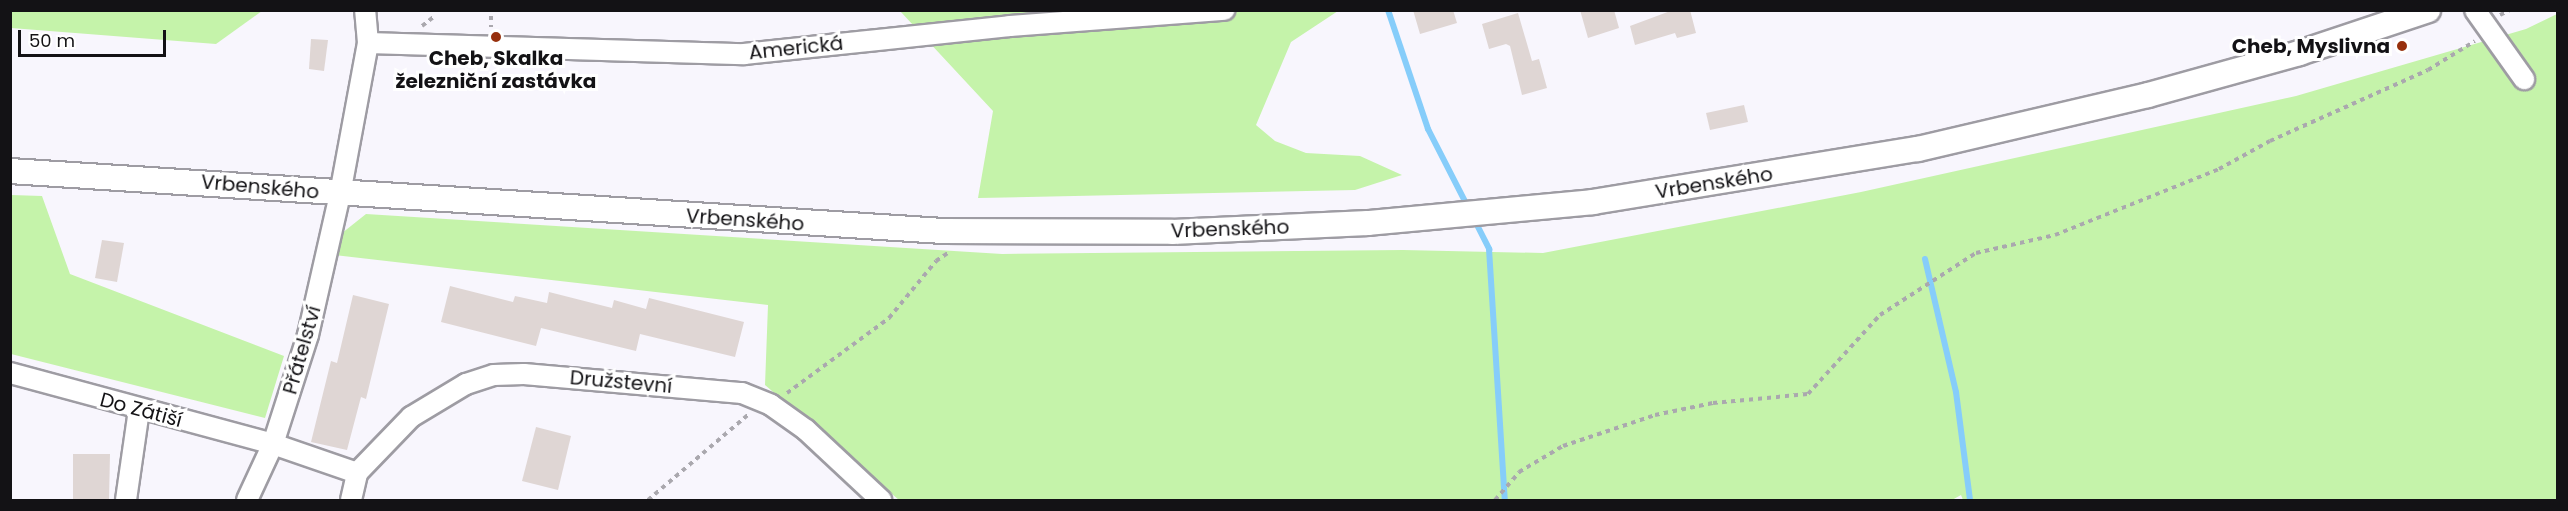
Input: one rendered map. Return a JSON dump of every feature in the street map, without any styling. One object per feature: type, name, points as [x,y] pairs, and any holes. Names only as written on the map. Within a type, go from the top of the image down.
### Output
[{"type":"main road","name":"Vrbenského","points":[[10,171],[340,194],[965,232],[1172,232],[1368,223],[1593,202],[1918,149],[2031,124],[2299,53],[2428,10]]},
{"type":"street","points":[[340,194],[368,43],[365,10]]},
{"type":"street","name":"Americká","points":[[368,43],[744,54],[1010,26],[1224,10]]},
{"type":"street","points":[[2475,10],[2524,79]]},
{"type":"street","name":"Přátelství","points":[[247,501],[273,444],[308,335],[340,194]]},
{"type":"street","name":"Do Zátiší","points":[[10,373],[139,410],[273,444]]},
{"type":"street","name":"Družstevní","points":[[357,473],[411,417],[466,384],[494,375],[741,393],[771,405],[806,430],[881,501]]},
{"type":"street","points":[[126,501],[139,410]]},
{"type":"street","points":[[273,444],[357,473],[351,501]]},
{"type":"path","points":[[1495,500],[1516,475],[1563,446],[1655,415],[1713,404],[1808,394],[1880,315],[1976,253],[2055,235],[2219,169],[2270,141],[2428,70],[2490,32]]},
{"type":"path","points":[[652,499],[759,405],[771,405],[889,318],[936,261],[957,247],[965,232]]},
{"type":"green space","points":[[10,11],[262,11],[216,44],[11,28]]},
{"type":"green space","points":[[900,11],[1338,11],[1291,42],[1256,125],[1275,141],[1306,153],[1360,156],[1402,175],[1355,190],[978,198],[993,111]]},
{"type":"green space","points":[[2557,14],[2557,500],[1963,500],[1961,495],[1952,500],[899,500],[765,385],[768,305],[317,253],[366,214],[1002,254],[1403,250],[1543,253],[1861,192],[2296,96],[2526,29]]},
{"type":"green space","points":[[11,195],[42,196],[70,274],[284,356],[265,418],[11,354]]},
{"type":"building","points":[[1413,10],[1453,10],[1457,23],[1420,34]]},
{"type":"building","points":[[1580,10],[1614,10],[1619,28],[1588,38]]},
{"type":"building","points":[[1673,10],[1690,10],[1696,33],[1677,38],[1675,33],[1635,45],[1630,26]]},
{"type":"building","points":[[1518,13],[1532,61],[1539,59],[1547,88],[1522,95],[1510,46],[1506,44],[1489,49],[1482,24]]},
{"type":"building","points":[[311,39],[328,40],[324,71],[309,69]]},
{"type":"building","points":[[1744,105],[1748,122],[1710,130],[1706,113]]},
{"type":"building","points":[[102,240],[124,243],[117,282],[95,278]]},
{"type":"building","points":[[450,286],[513,302],[515,296],[547,303],[549,292],[612,308],[614,300],[646,309],[649,298],[744,322],[735,357],[640,334],[636,351],[541,328],[536,346],[441,322]]},
{"type":"building","points":[[353,295],[389,304],[366,399],[361,397],[347,450],[311,442],[331,361],[337,363]]},
{"type":"building","points":[[536,427],[571,436],[558,490],[522,481]]},
{"type":"building","points":[[73,454],[110,454],[109,501],[73,501]]},
{"type":"waterway","points":[[1388,10],[1428,129],[1468,207]]},
{"type":"waterway","points":[[1474,219],[1489,249],[1505,500]]},
{"type":"waterway","points":[[1925,259],[1956,392],[1970,500]]},
{"type":"place","name":"Cheb, Skalka železniční zastávka","points":[[496,37]]},
{"type":"place","name":"Cheb, Myslivna","points":[[2402,46]]}]
